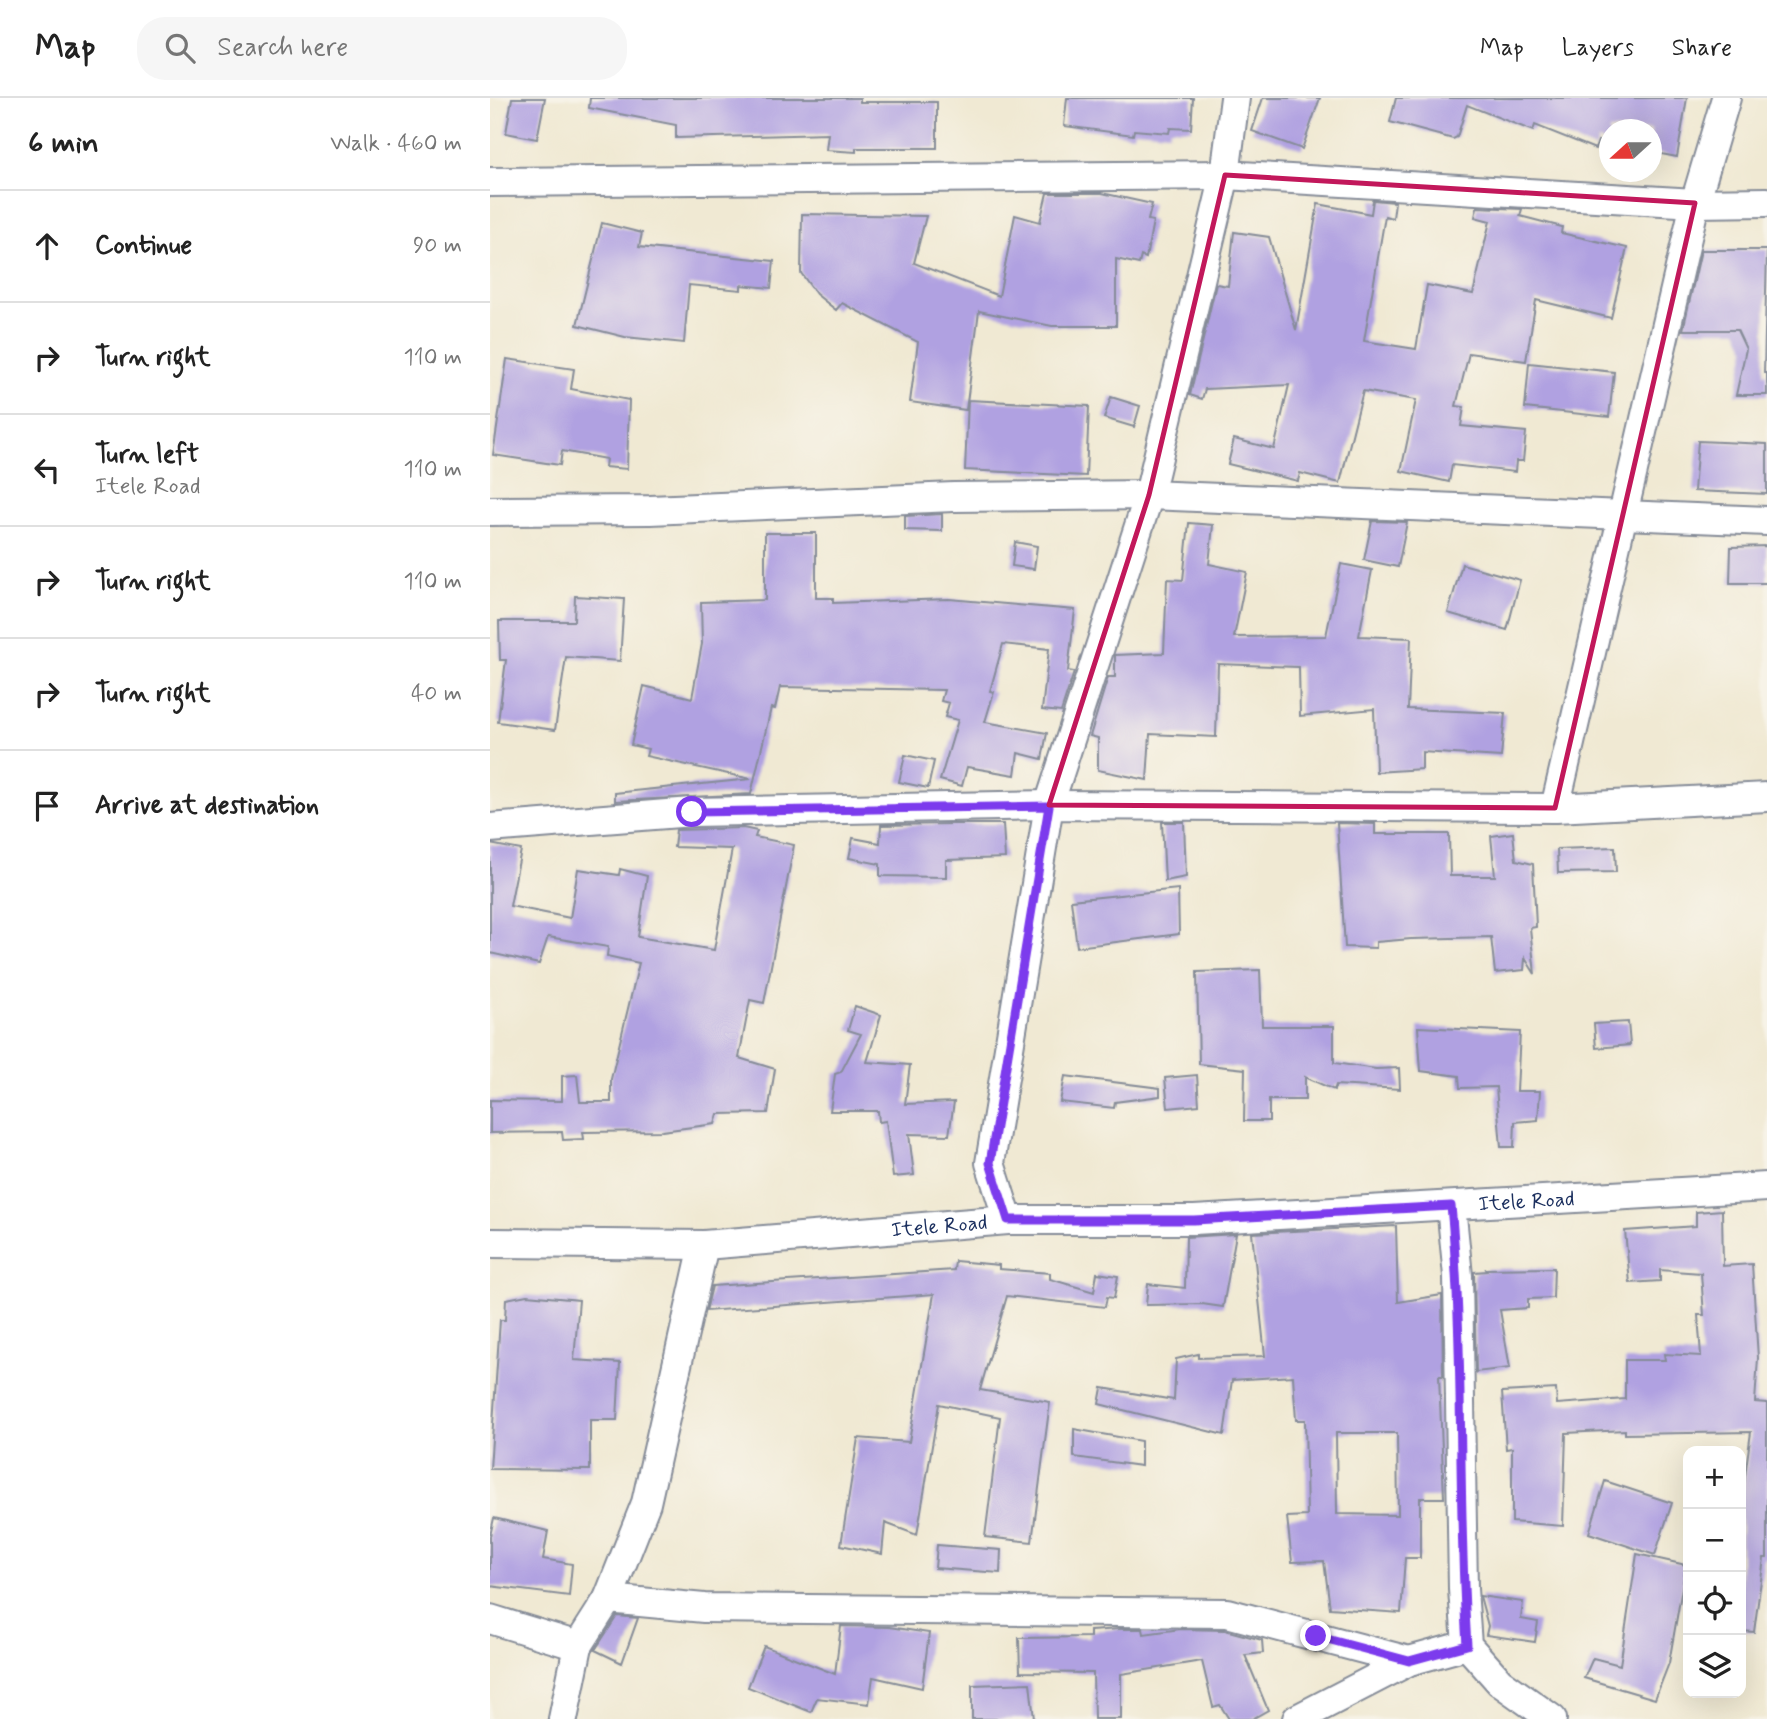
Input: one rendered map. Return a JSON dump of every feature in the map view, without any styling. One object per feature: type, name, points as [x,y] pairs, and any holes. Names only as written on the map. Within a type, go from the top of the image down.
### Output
[{"type":"street","points":[[973,1222],[990,1163],[1049,806],[1149,495],[1225,175],[1235,98]]},
{"type":"street","points":[[1555,808],[1695,203],[1726,98]]},
{"type":"street","points":[[490,182],[1225,175],[1695,203],[1767,202]]},
{"type":"street","points":[[490,511],[650,510],[954,497],[1149,495],[1767,521]]},
{"type":"street","points":[[490,828],[692,812],[1049,806],[1555,808],[1767,797]]},
{"type":"street","points":[[990,1163],[1008,1220]]},
{"type":"street","name":"Itele Road","points":[[490,1243],[704,1245],[1008,1220],[1194,1220],[1767,1187]]},
{"type":"street","points":[[1451,1206],[1458,1276],[1463,1576],[1467,1645],[1500,1682],[1552,1719]]},
{"type":"street","points":[[563,1719],[578,1646],[608,1599],[646,1503],[704,1245]]},
{"type":"street","points":[[608,1599],[704,1608],[1227,1613],[1409,1661]]},
{"type":"street","points":[[490,1619],[578,1646]]},
{"type":"street","points":[[1297,1719],[1409,1661],[1467,1645]]},
{"type":"highlighted area","points":[[1225,175],[1695,203],[1555,808],[1049,805],[1149,495]]},
{"type":"building","points":[[512,98],[545,98],[537,139],[506,133]]},
{"type":"building","points":[[590,98],[860,98],[860,102],[937,102],[937,148],[856,148],[856,152],[826,150],[828,134],[676,138],[676,125],[589,108]]},
{"type":"building","points":[[1067,98],[1193,98],[1191,129],[1170,128],[1169,133],[1134,130],[1133,135],[1064,126]]},
{"type":"building","points":[[1263,98],[1320,98],[1302,149],[1252,131]]},
{"type":"building","points":[[1396,98],[1687,98],[1677,157],[1662,154],[1662,119],[1599,119],[1599,141],[1595,149],[1535,125],[1533,131],[1467,105],[1457,137],[1453,139],[1390,122]]},
{"type":"building","points":[[1047,193],[1102,193],[1152,204],[1148,220],[1153,221],[1146,258],[1141,256],[1139,264],[1116,259],[1116,326],[1052,326],[979,311],[966,410],[910,402],[918,342],[842,303],[836,310],[816,294],[801,273],[802,214],[926,216],[914,263],[999,296],[1015,215],[1040,222]]},
{"type":"building","points":[[1373,200],[1395,202],[1393,218],[1385,216],[1364,341],[1416,349],[1427,285],[1473,294],[1490,221],[1475,217],[1477,207],[1522,209],[1520,216],[1562,227],[1561,233],[1627,248],[1611,318],[1536,300],[1526,361],[1469,353],[1456,406],[1464,407],[1461,426],[1526,432],[1523,461],[1516,461],[1515,472],[1452,465],[1449,482],[1401,471],[1416,400],[1363,391],[1340,483],[1300,473],[1298,481],[1228,464],[1234,439],[1274,449],[1289,385],[1205,389],[1202,399],[1190,395],[1216,284],[1228,286],[1234,232],[1269,237],[1296,330],[1318,204],[1371,214]]},
{"type":"building","points":[[602,223],[642,233],[639,247],[774,261],[771,288],[741,285],[741,290],[689,285],[684,343],[625,337],[577,325]]},
{"type":"building","points":[[1701,250],[1767,250],[1764,373],[1767,373],[1767,395],[1736,395],[1746,349],[1737,330],[1683,330]]},
{"type":"building","points":[[507,359],[574,369],[571,389],[629,400],[627,469],[605,467],[606,459],[562,451],[560,465],[493,455]]},
{"type":"building","points":[[1529,363],[1614,372],[1609,417],[1525,408]]},
{"type":"building","points":[[1111,397],[1140,406],[1134,427],[1104,418]]},
{"type":"building","points":[[968,400],[1089,406],[1086,476],[965,470]]},
{"type":"building","points":[[1698,441],[1767,444],[1767,494],[1694,491]]},
{"type":"building","points":[[942,514],[942,531],[905,530],[905,516]]},
{"type":"building","points":[[1372,521],[1407,522],[1398,567],[1364,560]]},
{"type":"building","points":[[1189,523],[1213,525],[1209,564],[1247,572],[1234,637],[1326,636],[1341,564],[1372,570],[1359,636],[1411,638],[1408,709],[1505,713],[1501,757],[1422,752],[1422,769],[1376,772],[1374,709],[1300,716],[1299,667],[1218,664],[1216,737],[1150,734],[1147,780],[1098,770],[1098,738],[1090,736],[1108,677],[1115,677],[1115,655],[1164,653],[1167,579],[1183,580]]},
{"type":"building","points":[[765,533],[816,533],[816,598],[833,598],[833,603],[949,599],[1075,610],[1068,671],[1074,672],[1061,712],[1042,710],[1049,649],[1003,644],[990,691],[994,692],[985,722],[1047,733],[1042,759],[1018,753],[1015,775],[967,767],[962,786],[940,780],[958,720],[945,717],[949,703],[941,701],[944,690],[780,687],[775,709],[771,708],[751,794],[615,801],[615,793],[751,779],[646,756],[648,749],[631,745],[644,686],[692,698],[702,644],[701,602],[765,600]]},
{"type":"building","points":[[1015,542],[1037,546],[1034,569],[1012,566]]},
{"type":"building","points":[[1767,546],[1767,583],[1730,583],[1731,547]]},
{"type":"building","points":[[1462,564],[1520,580],[1507,630],[1448,613]]},
{"type":"building","points":[[575,596],[624,599],[620,661],[566,657],[555,730],[498,722],[506,660],[500,660],[499,621],[574,621]]},
{"type":"building","points":[[905,755],[934,761],[928,788],[899,782]]},
{"type":"building","points":[[1162,822],[1184,822],[1186,877],[1165,881]]},
{"type":"building","points":[[1337,823],[1375,824],[1375,834],[1449,834],[1450,876],[1495,876],[1491,836],[1513,833],[1516,860],[1533,864],[1536,927],[1530,928],[1535,974],[1525,958],[1524,970],[1495,973],[1491,937],[1411,939],[1376,942],[1376,948],[1345,947]]},
{"type":"building","points":[[1003,824],[1005,858],[946,860],[946,877],[880,876],[880,864],[849,858],[853,838],[880,843],[881,825]]},
{"type":"building","points":[[743,828],[757,831],[755,837],[794,845],[764,1003],[750,1000],[739,1058],[775,1069],[768,1113],[718,1114],[715,1124],[662,1131],[583,1132],[584,1139],[563,1140],[562,1132],[490,1133],[490,1100],[562,1101],[562,1076],[577,1075],[580,1102],[611,1102],[611,1079],[639,963],[607,956],[608,947],[548,937],[539,964],[490,953],[490,844],[521,850],[510,906],[570,918],[578,869],[619,875],[620,869],[647,876],[638,937],[714,950],[732,849],[674,847],[676,830]]},
{"type":"building","points":[[1615,847],[1616,872],[1558,873],[1557,849]]},
{"type":"building","points":[[1178,889],[1179,934],[1077,947],[1071,900]]},
{"type":"building","points":[[1260,970],[1262,1026],[1334,1026],[1334,1063],[1376,1069],[1399,1068],[1400,1089],[1336,1085],[1334,1090],[1305,1077],[1305,1100],[1269,1100],[1269,1121],[1244,1121],[1245,1069],[1199,1064],[1197,972]]},
{"type":"building","points":[[855,1006],[881,1015],[867,1062],[910,1065],[905,1104],[954,1102],[949,1135],[909,1134],[914,1175],[893,1177],[886,1121],[879,1122],[878,1111],[830,1111],[835,1074],[841,1072],[861,1034],[848,1030]]},
{"type":"building","points":[[1628,1022],[1630,1045],[1596,1048],[1594,1024]]},
{"type":"building","points":[[1418,1027],[1520,1032],[1517,1091],[1540,1091],[1538,1120],[1515,1122],[1514,1147],[1501,1147],[1496,1087],[1460,1088],[1459,1076],[1421,1071]]},
{"type":"building","points":[[1197,1075],[1199,1105],[1168,1108],[1165,1078]]},
{"type":"building","points":[[1065,1076],[1160,1088],[1160,1096],[1115,1102],[1114,1108],[1060,1102]]},
{"type":"building","points":[[1722,1210],[1723,1266],[1752,1264],[1758,1358],[1755,1402],[1767,1403],[1767,1558],[1764,1558],[1754,1632],[1746,1631],[1746,1468],[1751,1432],[1625,1434],[1625,1430],[1566,1433],[1563,1526],[1512,1522],[1512,1448],[1506,1449],[1502,1392],[1556,1389],[1557,1404],[1625,1399],[1625,1360],[1665,1360],[1664,1354],[1701,1356],[1698,1315],[1704,1315],[1701,1273],[1660,1270],[1660,1281],[1630,1283],[1625,1231],[1696,1226],[1696,1212]]},
{"type":"building","points":[[1396,1226],[1398,1302],[1442,1295],[1443,1376],[1439,1376],[1444,1498],[1420,1498],[1420,1558],[1405,1558],[1401,1613],[1330,1608],[1324,1561],[1292,1562],[1287,1517],[1307,1516],[1305,1420],[1296,1420],[1293,1376],[1232,1380],[1224,1435],[1099,1404],[1102,1388],[1174,1400],[1176,1359],[1198,1354],[1198,1358],[1265,1356],[1252,1233]],"holes":[[[1336,1433],[1397,1433],[1398,1515],[1337,1514]]]},
{"type":"building","points":[[1236,1234],[1223,1307],[1202,1304],[1146,1305],[1148,1284],[1185,1288],[1186,1237]]},
{"type":"building","points":[[955,1261],[999,1265],[999,1269],[1050,1273],[1050,1279],[1094,1292],[1097,1273],[1118,1276],[1114,1298],[1107,1297],[1105,1307],[1007,1296],[980,1390],[1050,1402],[1032,1542],[985,1537],[1000,1417],[939,1404],[917,1535],[885,1523],[882,1554],[841,1545],[858,1438],[909,1442],[934,1294],[706,1311],[712,1286],[954,1270]]},
{"type":"building","points":[[1554,1268],[1553,1298],[1528,1299],[1528,1308],[1500,1310],[1510,1368],[1476,1372],[1474,1272],[1487,1271],[1486,1269]]},
{"type":"building","points":[[527,1295],[579,1300],[574,1360],[620,1363],[617,1420],[590,1420],[590,1470],[490,1469],[500,1320],[505,1320],[506,1299]]},
{"type":"building","points":[[1074,1429],[1141,1441],[1141,1466],[1074,1457]]},
{"type":"building","points":[[1605,1481],[1672,1503],[1655,1555],[1589,1533]]},
{"type":"building","points":[[494,1518],[548,1531],[543,1559],[572,1564],[569,1596],[490,1586],[490,1536]]},
{"type":"building","points":[[937,1545],[1001,1550],[1000,1573],[935,1568]]},
{"type":"building","points":[[1637,1554],[1683,1564],[1683,1582],[1669,1663],[1655,1699],[1584,1678],[1593,1658],[1620,1665]]},
{"type":"building","points":[[1480,1596],[1523,1602],[1521,1619],[1538,1622],[1535,1642],[1486,1635],[1488,1626]]},
{"type":"building","points":[[617,1616],[638,1618],[622,1663],[595,1650]]},
{"type":"building","points":[[841,1626],[889,1627],[929,1633],[922,1688],[873,1677],[869,1704],[817,1698],[811,1712],[748,1687],[764,1646],[835,1674]]},
{"type":"building","points":[[1143,1629],[1144,1634],[1181,1629],[1225,1630],[1262,1640],[1263,1653],[1245,1655],[1268,1710],[1252,1719],[1229,1719],[1220,1705],[1213,1707],[1202,1661],[1121,1674],[1121,1719],[1094,1719],[1093,1673],[1020,1672],[1019,1638],[1090,1637],[1090,1631]]},
{"type":"building","points":[[1030,1683],[1034,1719],[972,1719],[972,1685]]},
{"type":"route","points":[[692,812],[1049,806],[990,1163],[1008,1220],[1194,1220],[1451,1206],[1458,1276],[1463,1590],[1467,1645],[1409,1661],[1316,1636]]}]
